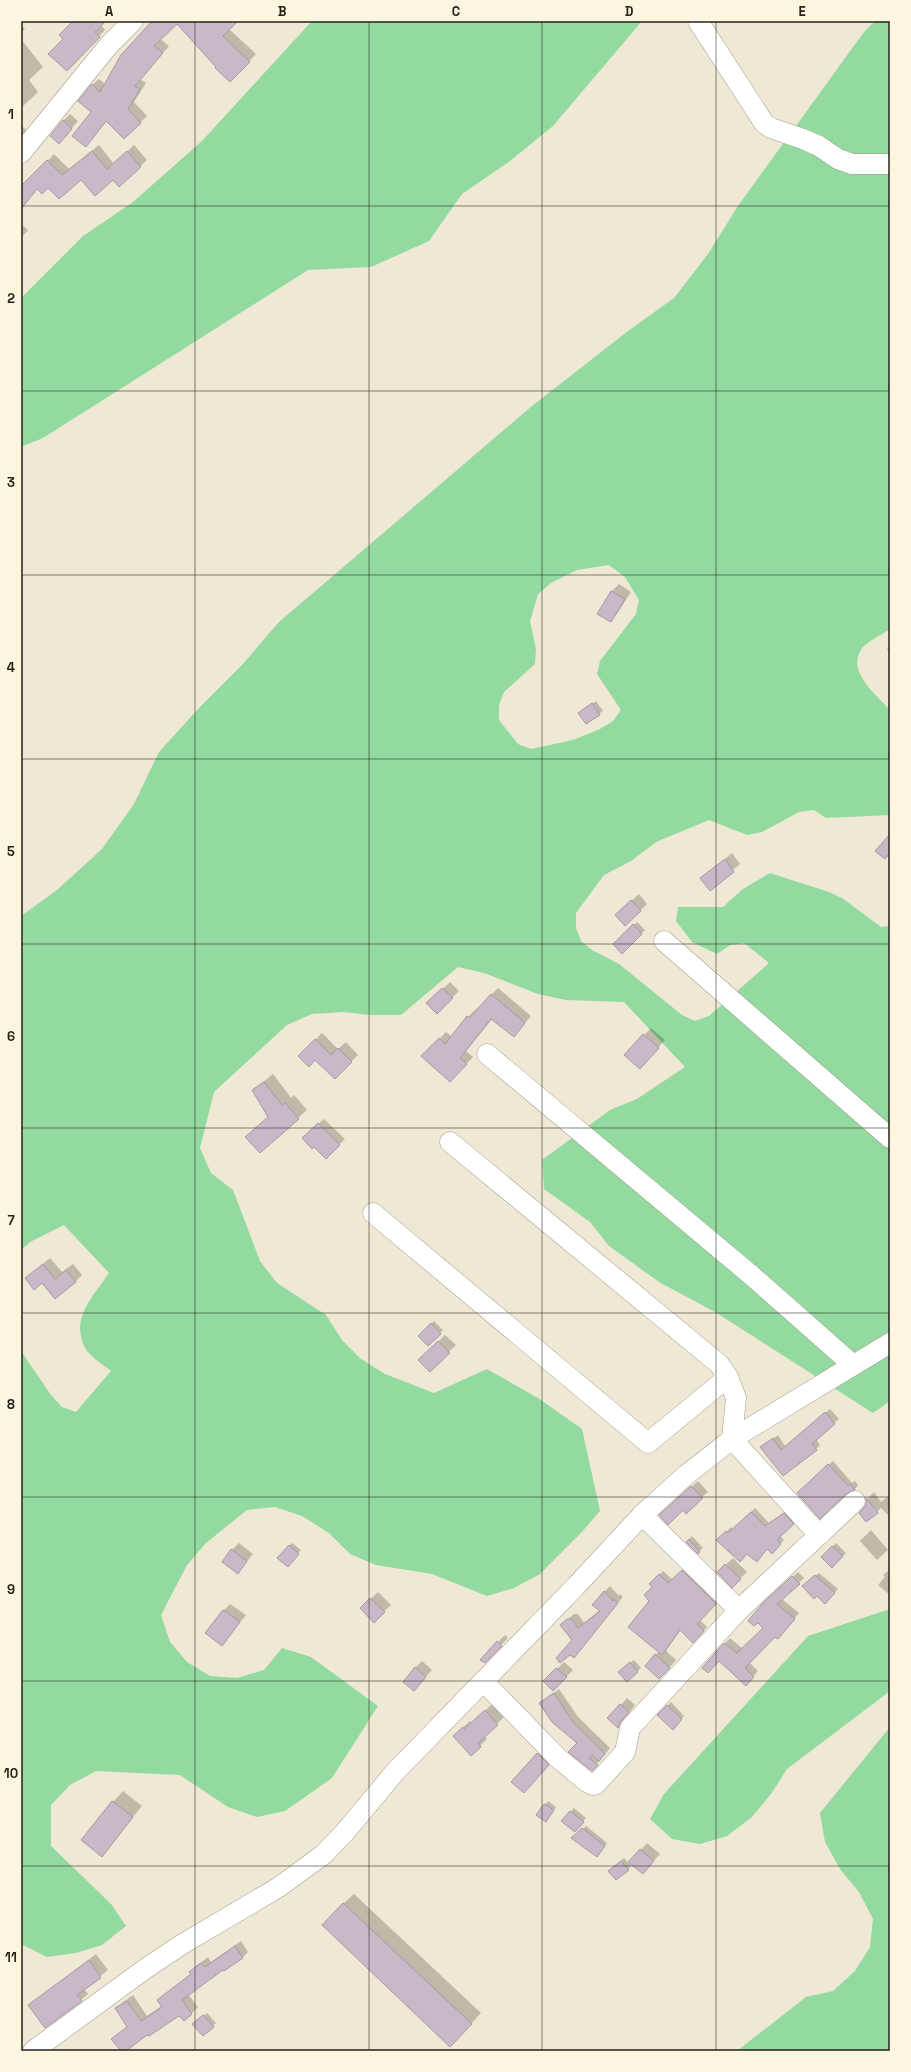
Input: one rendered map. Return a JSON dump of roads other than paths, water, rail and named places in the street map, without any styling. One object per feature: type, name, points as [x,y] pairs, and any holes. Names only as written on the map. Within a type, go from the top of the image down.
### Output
[{"type":"street","points":[[21,153],[109,45],[133,21]]},
{"type":"street","points":[[698,21],[764,123],[771,128],[803,139],[852,164],[890,164]]},
{"type":"street","points":[[664,941],[890,1138]]},
{"type":"street","points":[[487,1054],[751,1275],[853,1365]]},
{"type":"street","points":[[450,1142],[719,1364],[728,1377],[736,1398],[732,1439],[820,1535]]},
{"type":"street","points":[[373,1213],[648,1443],[728,1377]]},
{"type":"street","points":[[33,2051],[145,1969],[181,1945],[279,1887],[324,1854],[345,1832],[395,1772],[484,1682],[642,1515],[705,1460],[732,1439],[890,1343]]},
{"type":"street","points":[[484,1682],[558,1758],[587,1782],[593,1785],[596,1784],[625,1752],[630,1728],[739,1610],[855,1501]]},
{"type":"street","points":[[642,1515],[739,1610]]}]
